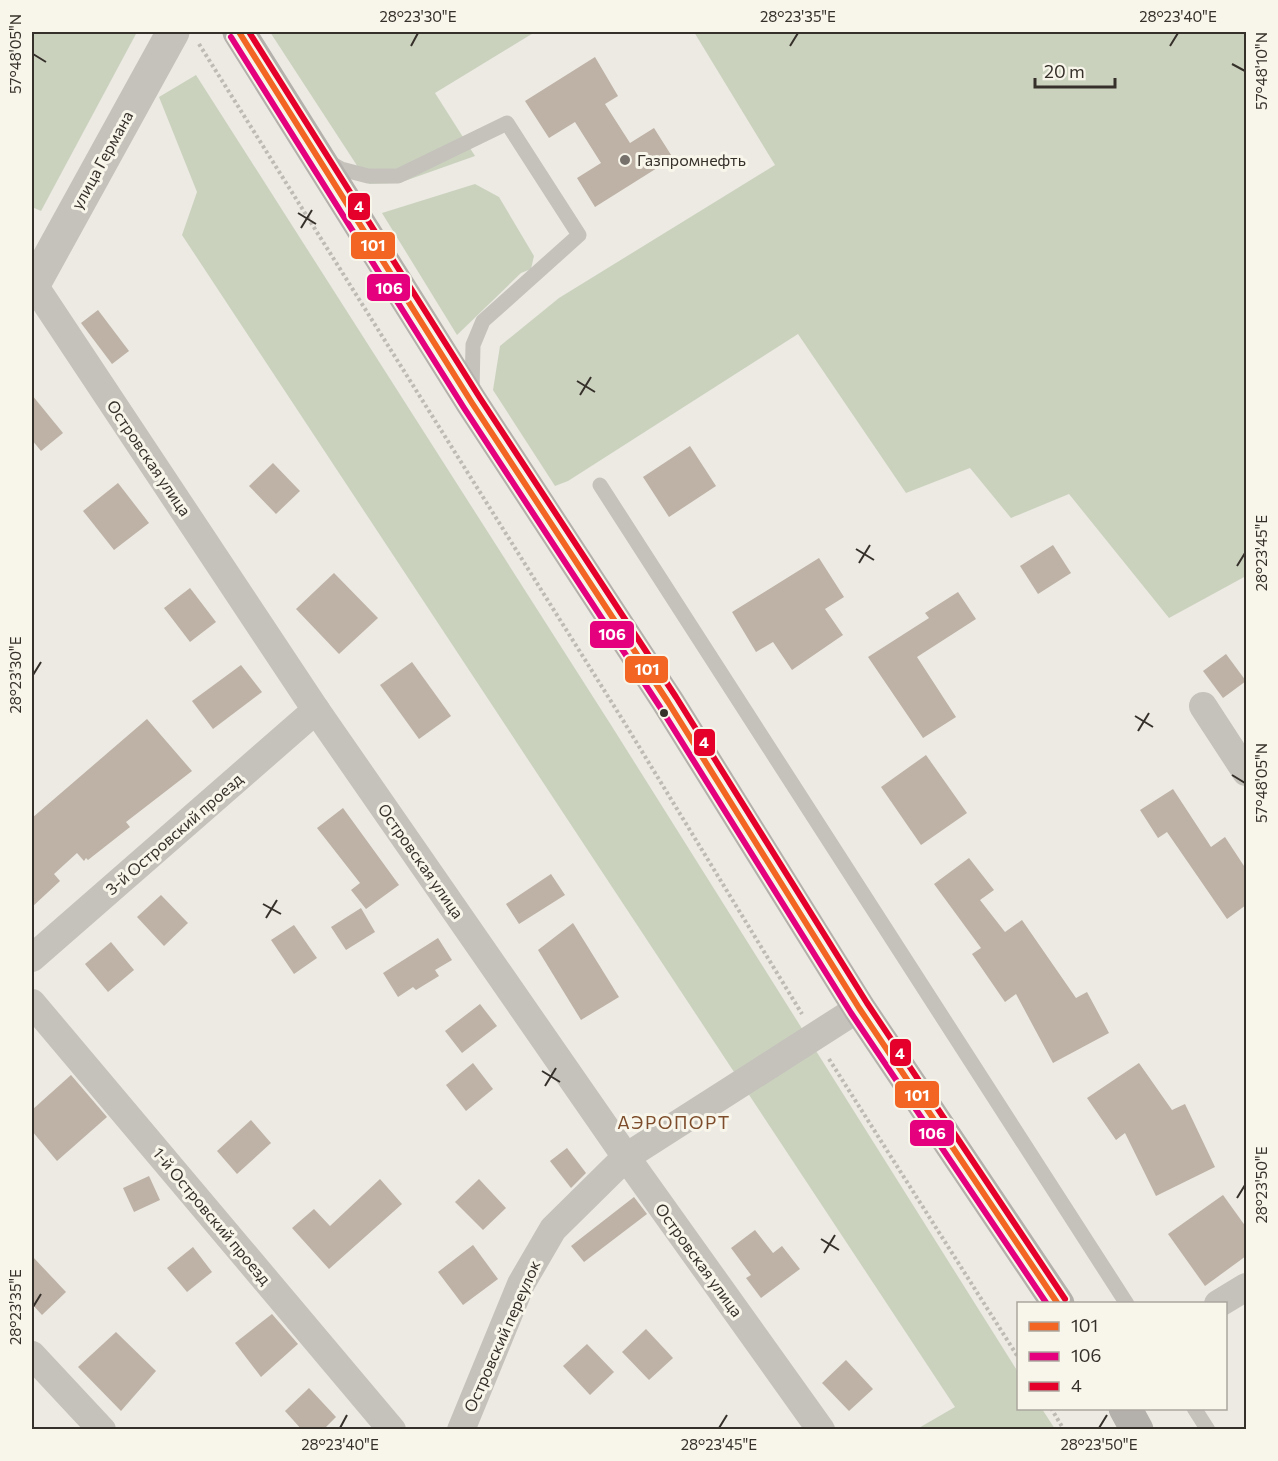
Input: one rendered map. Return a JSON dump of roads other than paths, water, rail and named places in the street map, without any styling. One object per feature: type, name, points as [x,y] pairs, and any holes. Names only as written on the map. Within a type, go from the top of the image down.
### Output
[{"type":"main road","points":[[239,32],[472,403],[668,702],[859,1008],[1057,1302]]},
{"type":"main road","points":[[1126,1410],[1137,1430]]},
{"type":"street","name":"улица Германа","points":[[33,286],[185,36]]},
{"type":"street","name":"Островская улица","points":[[33,286],[316,710],[626,1157],[821,1430]]},
{"type":"street","points":[[1203,706],[1246,772]]},
{"type":"street","name":"3-й Островский проезд","points":[[32,958],[316,710]]},
{"type":"street","name":"1-й Островский проезд","points":[[32,1003],[392,1430]]},
{"type":"street","name":"Островский переулок","points":[[461,1430],[521,1284],[553,1229],[626,1157],[859,1008]]},
{"type":"street","points":[[1221,1302],[1246,1287]]},
{"type":"street","points":[[32,1355],[102,1430]]},
{"type":"lane","points":[[313,152],[341,169],[368,176],[398,176],[507,123],[579,235],[483,321],[473,345],[472,403]]},
{"type":"lane","points":[[600,485],[1126,1302]]},
{"type":"lane","points":[[1195,1410],[1208,1430]]},
{"type":"place","name":"Газпромнефть","points":[[625,160]]},
{"type":"district","name":"АЭРОПОРТ","points":[[674,1123]]}]
